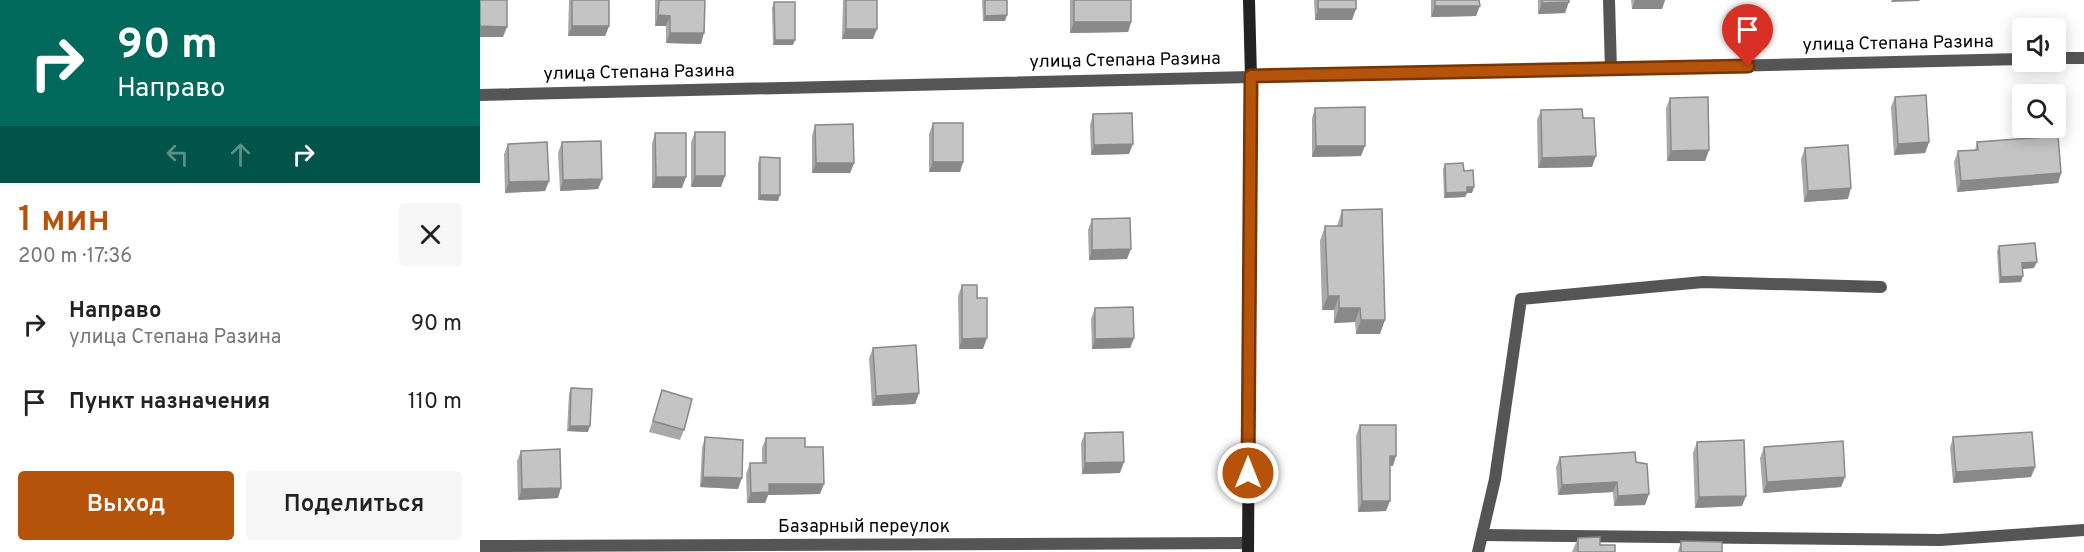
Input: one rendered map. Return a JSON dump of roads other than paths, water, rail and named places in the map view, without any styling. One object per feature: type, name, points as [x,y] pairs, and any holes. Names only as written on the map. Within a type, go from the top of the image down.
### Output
[{"type":"street","points":[[1248,547],[1251,76],[1249,0]]},
{"type":"street","points":[[1609,0],[1611,70]]},
{"type":"street","points":[[2066,58],[2084,58]]},
{"type":"street","name":"улица Степана Разина","points":[[480,95],[2012,59]]},
{"type":"street","points":[[1478,552],[1496,479],[1521,299],[1703,282],[1881,287]]},
{"type":"street","points":[[1482,535],[1940,540],[2084,530]]},
{"type":"street","name":"Базарный переулок","points":[[480,546],[1248,547]]}]
